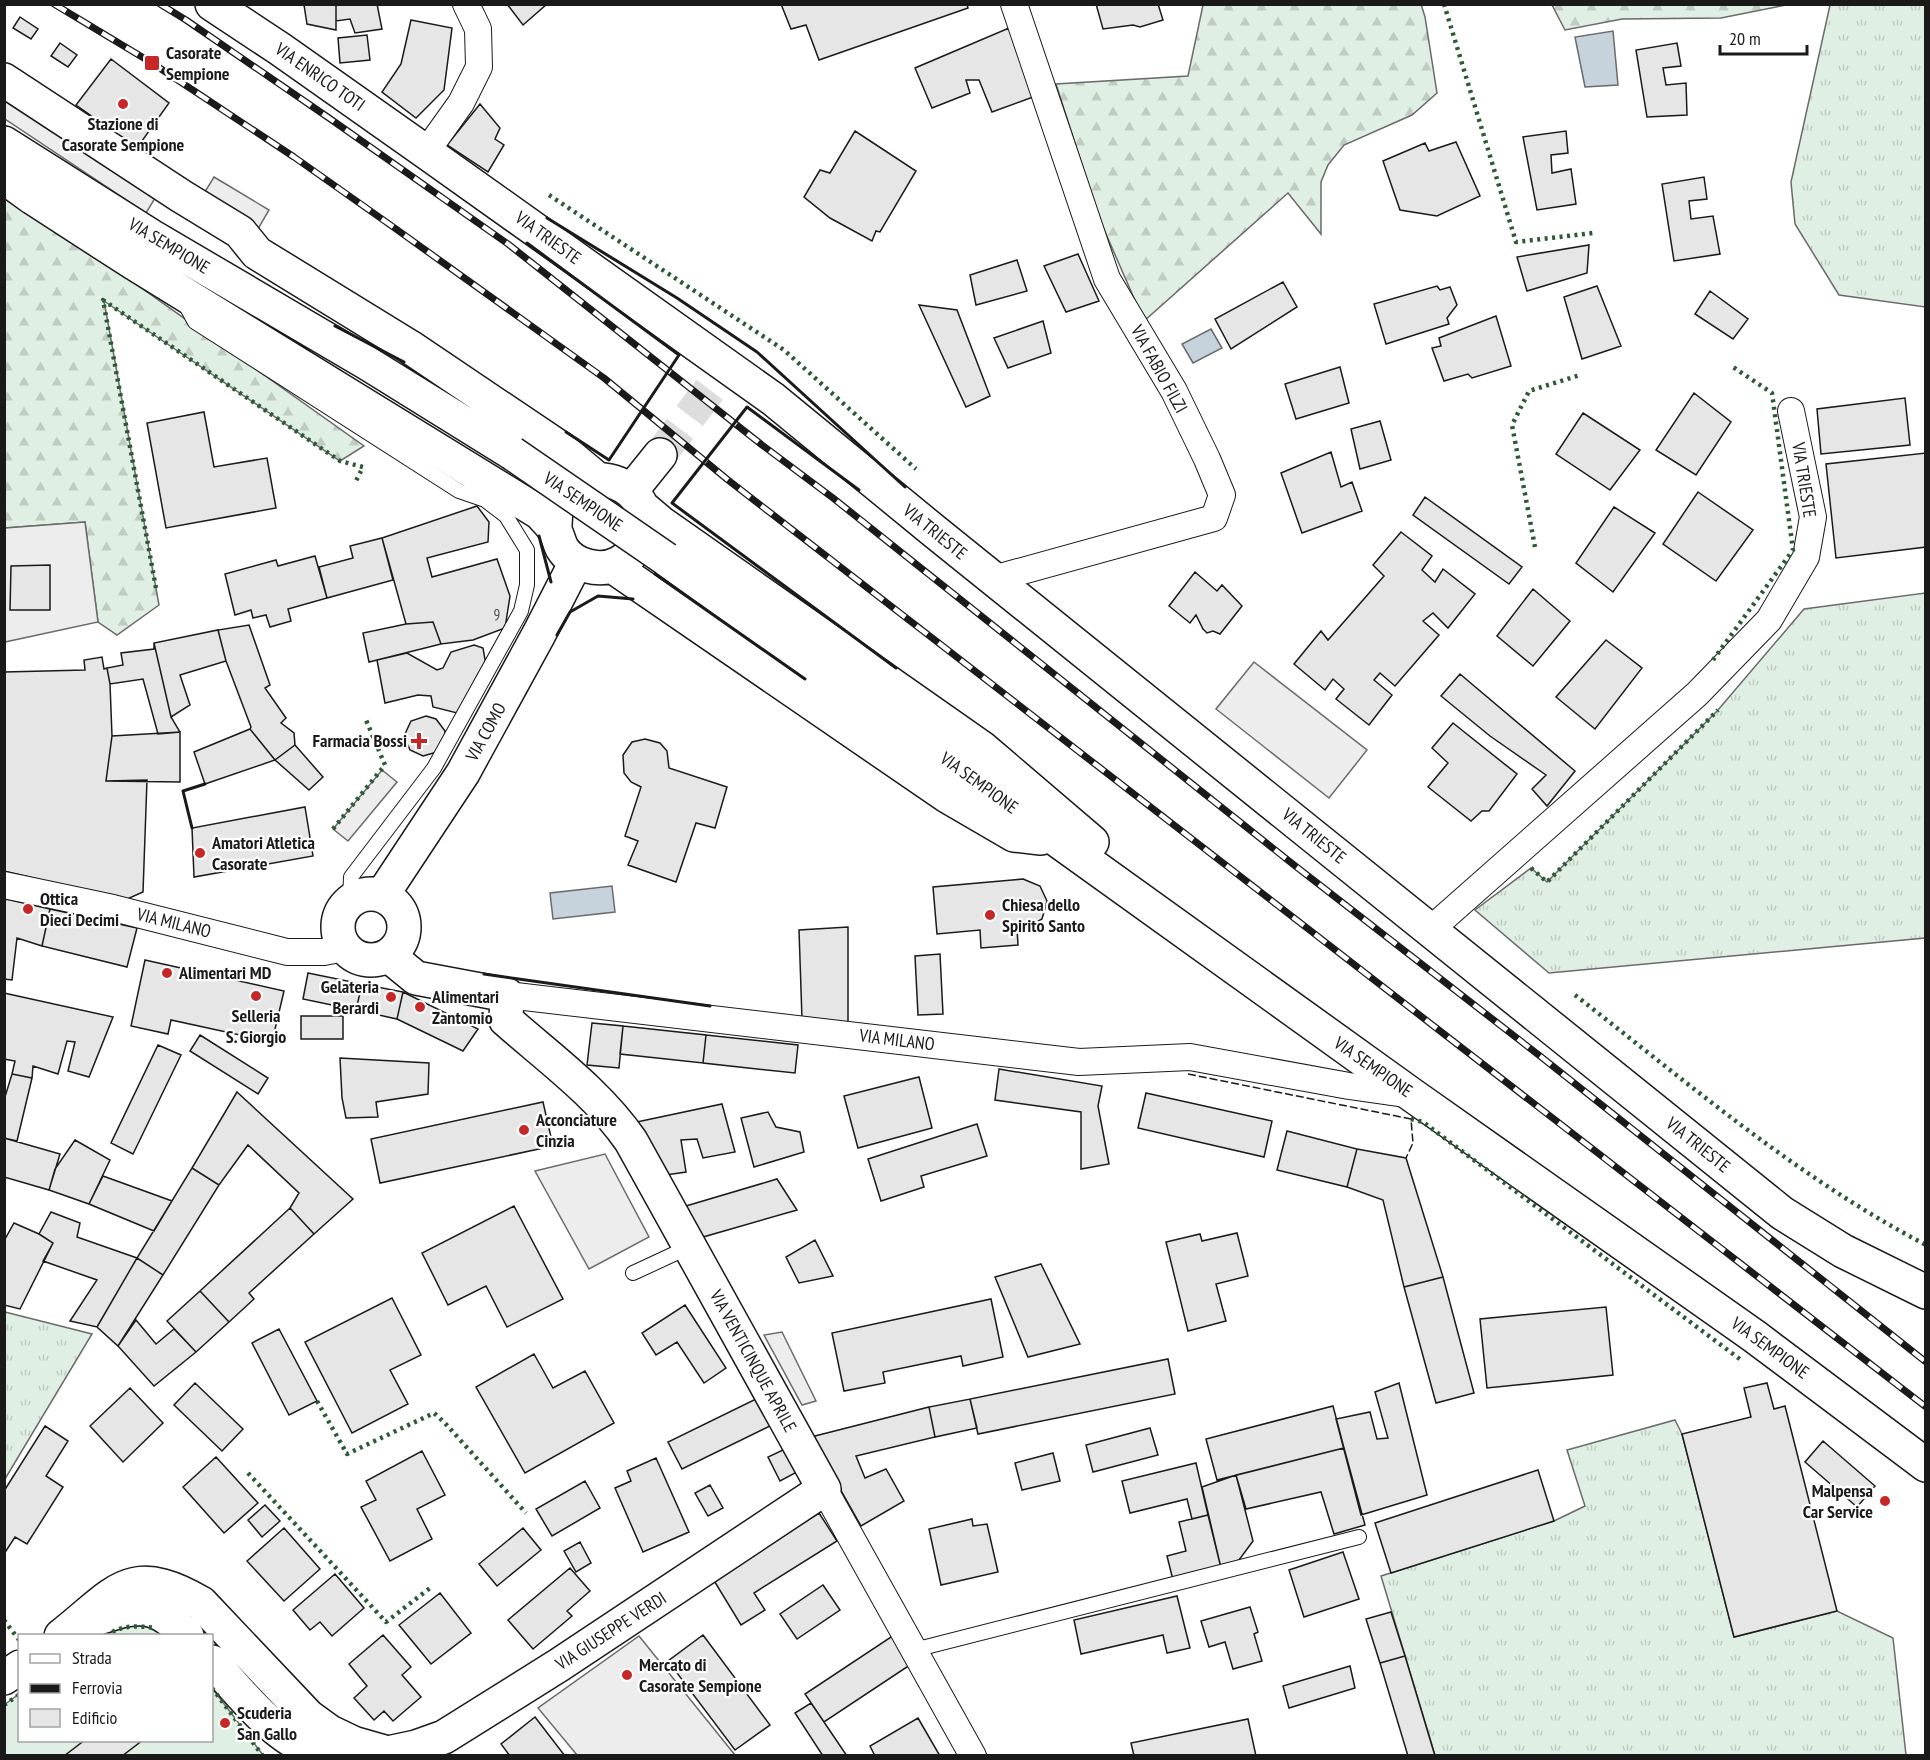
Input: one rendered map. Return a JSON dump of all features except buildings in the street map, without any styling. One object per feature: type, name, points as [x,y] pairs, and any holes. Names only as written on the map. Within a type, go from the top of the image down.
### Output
[{"type":"main road","name":"VIA ENRICO TOTI","points":[[212,4],[426,152]]},
{"type":"main road","points":[[4,80],[240,232],[257,253],[410,347],[560,448],[596,478]]},
{"type":"main road","name":"VIA SEMPIONE","points":[[4,143],[151,236],[367,363],[512,453],[666,559],[1115,883],[1754,1336],[1926,1465]]},
{"type":"main road","name":"VIA TRIESTE","points":[[426,152],[723,373],[773,399],[993,579],[1782,1213],[1843,1251],[1926,1292]]},
{"type":"main road","points":[[4,175],[33,198],[177,289],[540,513],[555,531],[562,549],[576,562],[594,568],[612,566],[629,557],[640,543],[645,525],[636,499],[660,455]]},
{"type":"main road","points":[[555,531],[556,513],[564,496],[578,484],[596,478],[615,481],[661,523],[982,748],[1100,848],[1115,883]]},
{"type":"main road","name":"VIA COMO","points":[[383,894],[420,812],[463,773],[576,562]]},
{"type":"main road","points":[[612,566],[947,796],[1014,835],[1055,839]]},
{"type":"main road","points":[[366,893],[383,894],[398,905],[405,923],[402,941],[389,956],[374,961],[358,958],[345,948],[338,932],[340,915],[350,900],[366,893]]},
{"type":"main road","name":"VIA MILANO","points":[[389,956],[416,978],[507,995]]},
{"type":"main road","name":"VIA VENTICINQUE APRILE","points":[[507,995],[506,1020],[600,1102],[631,1141],[824,1490]]},
{"type":"main road","name":"VIA GIUSEPPE VERDI","points":[[66,1631],[116,1590],[138,1583],[159,1584],[181,1591],[201,1603],[308,1716],[330,1732],[381,1754],[416,1747],[444,1737],[559,1665],[824,1490]]},
{"type":"main road","name":"VIA GIUSEPPE VERDI","points":[[66,1631],[124,1610],[146,1608],[163,1614],[187,1634]]},
{"type":"main road","points":[[213,1663],[269,1725],[295,1749],[323,1755]]},
{"type":"main road","points":[[4,1678],[18,1668]]},
{"type":"street","points":[[426,152],[461,103],[479,68],[478,28],[466,4]]},
{"type":"street","name":"VIA FABIO FILZI","points":[[993,579],[1214,518],[1222,495],[1174,392],[1107,279],[1014,4]]},
{"type":"street","name":"VIA TRIESTE","points":[[1430,930],[1697,694],[1769,620],[1806,557],[1813,517],[1791,411]]},
{"type":"street","name":"VIA MILANO","points":[[4,885],[113,908],[287,951],[324,952],[345,948]]},
{"type":"street","name":"VIA MILANO","points":[[507,995],[1079,1062],[1190,1057],[1412,1095]]},
{"type":"street","name":"VIA VENTICINQUE APRILE","points":[[824,1490],[973,1755]]},
{"type":"lane","points":[[177,289],[195,322],[459,490],[485,500],[506,516],[527,550],[527,585],[521,611],[434,768],[420,812],[351,878],[350,900]]},
{"type":"lane","points":[[633,1273],[689,1247]]},
{"type":"lane","points":[[914,1650],[1359,1537]]},
{"type":"green space","points":[[1421,4],[1437,93],[1412,115],[1344,145],[1328,165],[1321,182],[1321,234],[1288,193],[1144,321],[1099,218],[1056,84],[1188,76],[1203,5]]},
{"type":"green space","points":[[1552,5],[1786,5],[1721,18],[1622,19],[1565,30]]},
{"type":"green space","points":[[1830,5],[1925,5],[1925,307],[1839,295],[1795,224],[1791,182]]},
{"type":"green space","points":[[5,191],[364,446],[340,461],[104,301],[159,605],[117,635],[98,622],[85,522],[5,528]]},
{"type":"green space","points":[[1925,593],[1925,938],[1549,973],[1475,910],[1531,868],[1547,882],[1718,710],[1804,609]]},
{"type":"green space","points":[[4,1312],[92,1334],[5,1479]]},
{"type":"green space","points":[[1675,1420],[1682,1434],[1734,1637],[1837,1611],[1893,1638],[1906,1755],[1435,1755],[1381,1576],[1554,1521],[1585,1506],[1567,1450]]},
{"type":"green space","points":[[133,1625],[157,1628],[163,1634],[108,1634]]},
{"type":"green space","name":"Scuderia San Gallo","points":[[213,1689],[263,1755],[5,1755],[4,1705],[18,1695],[18,1742],[213,1742]]},
{"type":"shaded area","points":[[1613,31],[1618,85],[1585,87],[1575,37]]},
{"type":"shaded area","points":[[4,94],[157,195],[146,213],[5,119]]},
{"type":"shaded area","points":[[214,177],[269,210],[258,229],[203,195]]},
{"type":"shaded area","points":[[1211,329],[1222,348],[1193,363],[1182,344]]},
{"type":"shaded area","points":[[85,522],[98,622],[5,642],[5,528]]},
{"type":"shaded area","points":[[1254,662],[1367,750],[1329,798],[1216,709]]},
{"type":"shaded area","points":[[382,770],[397,782],[348,841],[333,829]]},
{"type":"shaded area","points":[[612,886],[615,912],[553,919],[550,893]]},
{"type":"shaded area","points":[[605,1154],[649,1237],[589,1269],[535,1171]]},
{"type":"shaded area","points":[[782,1332],[816,1401],[802,1405],[764,1335]]},
{"type":"shaded area","name":"Mercato di Casorate Sempione","points":[[639,1636],[735,1755],[577,1755],[538,1708]]},
{"type":"tunnel","points":[[660,455],[717,380]]},
{"type":"railway","points":[[54,4],[152,63],[294,157],[604,378],[728,480],[1926,1407]]},
{"type":"railway","points":[[160,4],[329,118],[508,244],[1926,1362]]},
{"type":"hedge","points":[[1444,4],[1516,242],[1593,233]]},
{"type":"hedge","points":[[549,195],[784,350],[916,469]]},
{"type":"hedge","points":[[156,588],[103,300],[340,461],[363,467],[355,483]]},
{"type":"hedge","points":[[1713,660],[1793,550],[1772,393],[1733,367]]},
{"type":"hedge","points":[[1535,547],[1512,425],[1529,391],[1580,375]]},
{"type":"hedge","points":[[1531,868],[1547,882],[1718,710]]},
{"type":"hedge","points":[[333,829],[385,765],[366,720]]},
{"type":"hedge","points":[[1575,995],[1788,1160],[1879,1219],[1926,1245]]},
{"type":"hedge","points":[[1411,1119],[1423,1122],[1741,1360]]},
{"type":"hedge","points":[[317,1401],[347,1454],[434,1413],[526,1513]]},
{"type":"hedge","points":[[248,1473],[386,1622],[430,1588]]},
{"type":"hedge","points":[[4,1620],[18,1639]]},
{"type":"hedge","points":[[109,1634],[118,1629],[136,1626],[156,1628]]},
{"type":"hedge","points":[[213,1689],[263,1756]]},
{"type":"hedge","points":[[4,1705],[18,1695]]},
{"type":"fence","points":[[1188,1074],[1411,1119],[1413,1143],[1406,1158]]},
{"type":"wall","points":[[547,218],[677,298],[757,352],[905,487]]},
{"type":"wall","points":[[527,243],[679,355],[609,460],[566,432]]},
{"type":"wall","points":[[335,326],[404,362]]},
{"type":"wall","points":[[859,490],[747,407],[672,503],[896,668]]},
{"type":"wall","points":[[539,536],[551,582]]},
{"type":"wall","points":[[655,574],[805,679]]},
{"type":"wall","points":[[557,635],[570,612],[598,596],[633,599]]},
{"type":"wall","points":[[192,828],[183,791],[205,784]]},
{"type":"wall","points":[[484,974],[710,1006]]},
{"type":"place","name":"Casorate Sempione","points":[[152,63]]},
{"type":"place","name":"Stazione di Casorate Sempione","points":[[123,104]]},
{"type":"place","name":"Farmacia Bossi","points":[[419,741]]},
{"type":"place","name":"Amatori Atletica Casorate","points":[[200,853]]},
{"type":"place","name":"Ottica Dieci Decimi","points":[[28,909]]},
{"type":"place","name":"Chiesa dello Spirito Santo","points":[[990,915]]},
{"type":"place","name":"Alimentari MD","points":[[167,973]]},
{"type":"place","name":"Selleria S. Giorgio","points":[[256,996]]},
{"type":"place","name":"Gelateria Berardi","points":[[391,997]]},
{"type":"place","name":"Alimentari Zantomio","points":[[420,1007]]},
{"type":"place","name":"Acconciature Cinzia","points":[[524,1130]]},
{"type":"place","name":"Malpensa Car Service","points":[[1885,1501]]},
{"type":"place","name":"Mercato di Casorate Sempione","points":[[627,1675]]},
{"type":"place","name":"Scuderia San Gallo","points":[[225,1723]]}]
